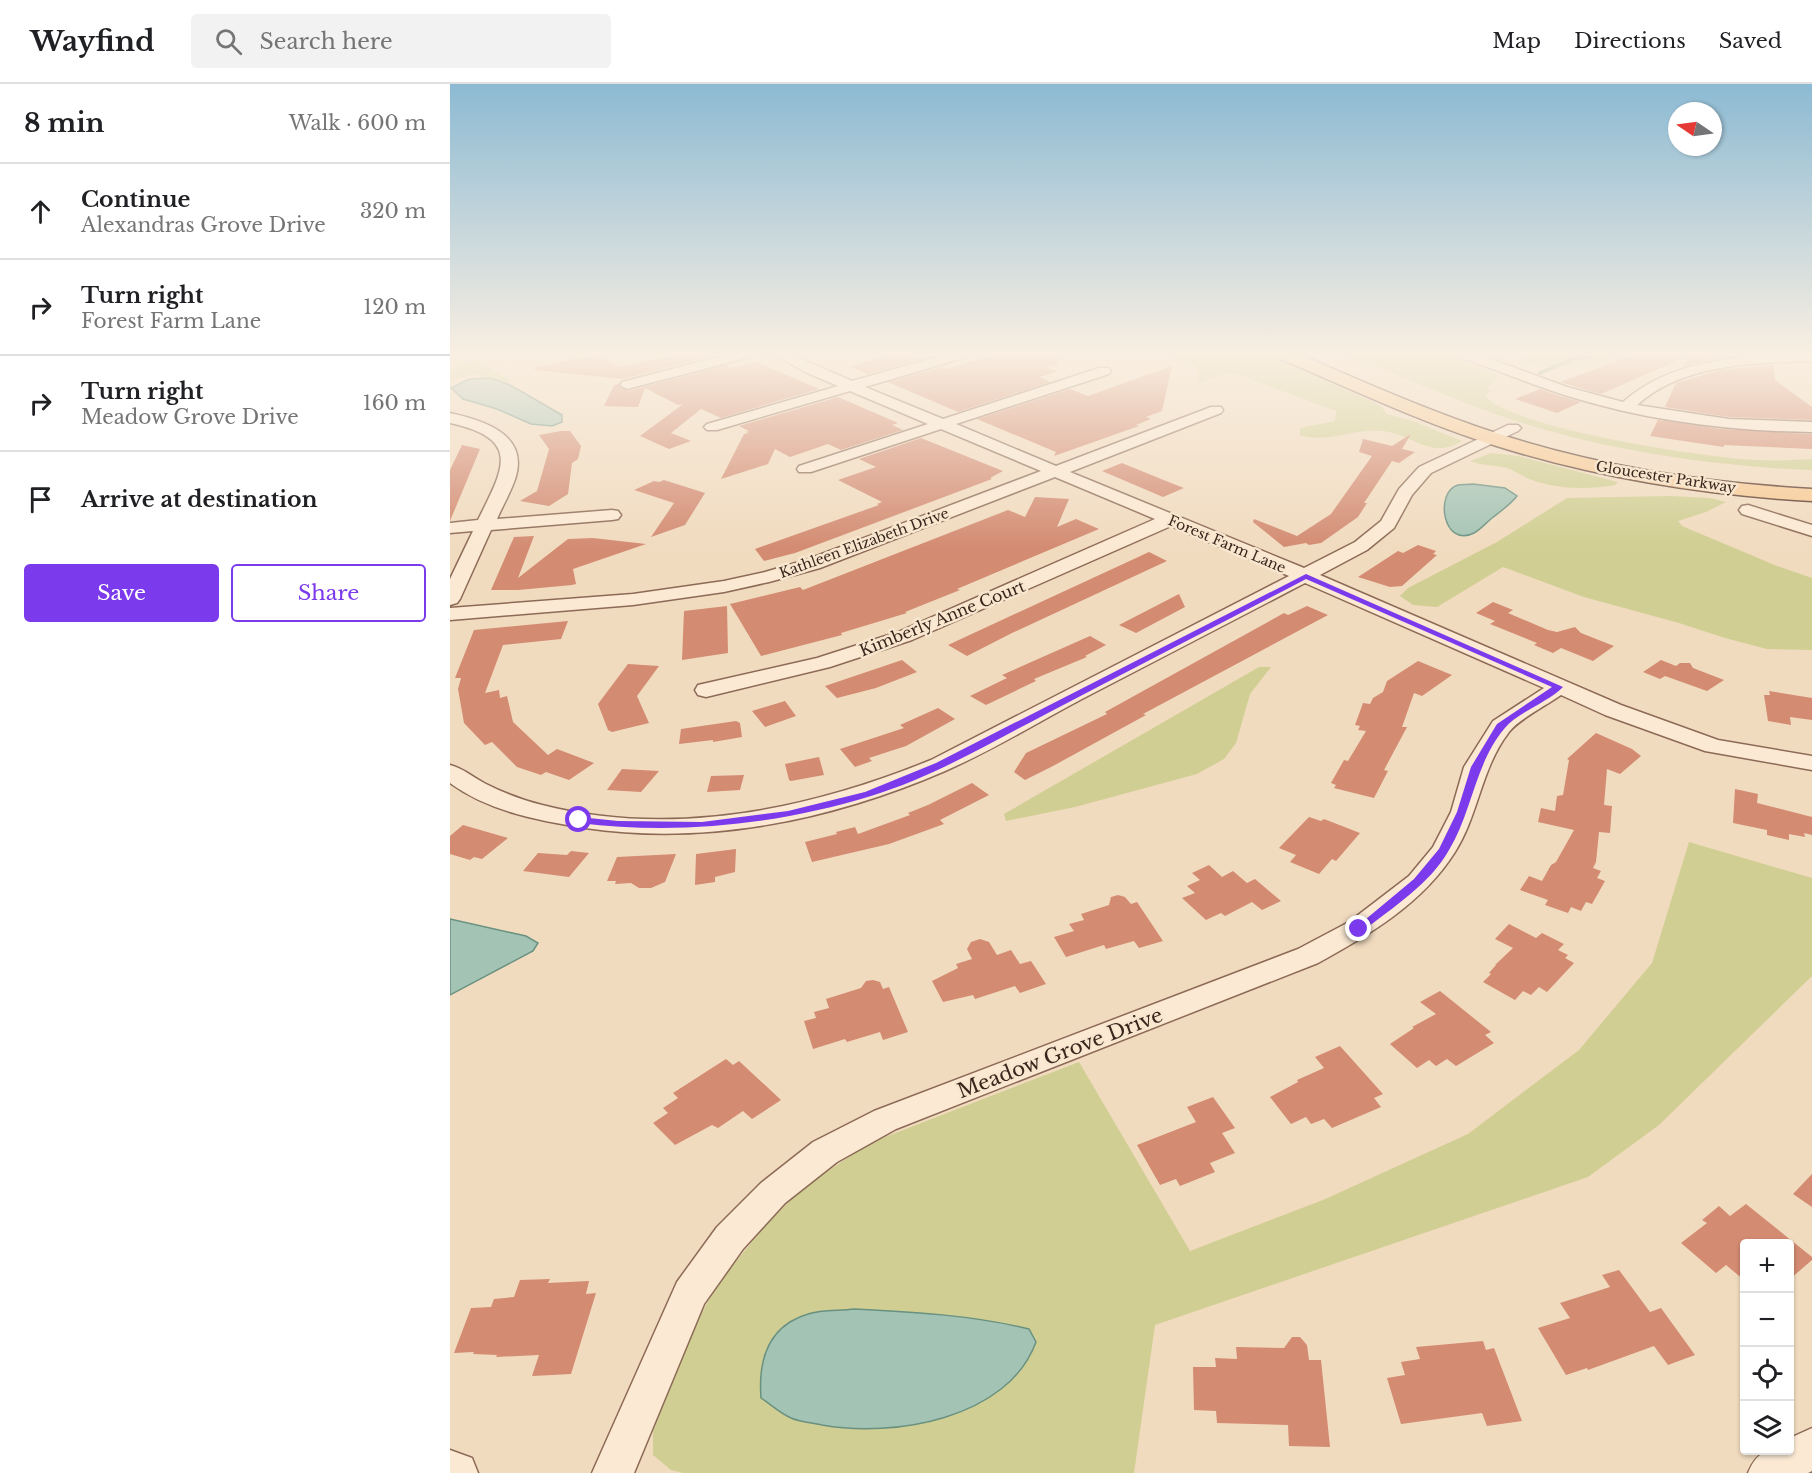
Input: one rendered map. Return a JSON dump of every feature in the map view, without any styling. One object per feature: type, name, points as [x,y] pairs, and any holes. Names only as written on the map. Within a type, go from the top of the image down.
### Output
[{"type":"main road","name":"Gloucester Parkway","points":[[1440,420],[1493,439],[1624,472],[1712,486],[1812,495]]},
{"type":"main road","name":"Gloucester Parkway","points":[[1492,420],[1513,428],[1590,449],[1658,462],[1755,475],[1812,478]]},
{"type":"street","points":[[450,599],[507,476],[509,454],[501,439],[493,432],[459,420]]},
{"type":"street","points":[[712,427],[737,420]]},
{"type":"street","name":"Forest Farm Lane","points":[[936,420],[1306,576],[1559,687],[1674,733],[1713,746],[1812,763]]},
{"type":"street","points":[[805,469],[954,420]]},
{"type":"street","name":"Kathleen Elizabeth Drive","points":[[450,614],[668,596],[766,578],[813,564],[1190,420]]},
{"type":"street","points":[[1701,420],[1720,423],[1812,427]]},
{"type":"street","points":[[450,428],[469,422]]},
{"type":"street","points":[[450,772],[482,792],[511,804],[570,818],[618,825],[724,823],[788,814],[869,794],[939,765],[1306,576],[1376,535],[1396,511],[1404,493],[1425,470],[1513,428]]},
{"type":"street","points":[[1748,510],[1812,531]]},
{"type":"street","points":[[450,528],[612,515]]},
{"type":"street","name":"Kimberly Anne Court","points":[[706,690],[824,663],[906,636],[1169,520]]},
{"type":"street","name":"Meadow Grove Drive","points":[[613,1473],[690,1293],[730,1238],[773,1193],[825,1152],[885,1120],[1308,956],[1359,929],[1418,882],[1444,850],[1462,812],[1476,767],[1501,726],[1559,687]]},
{"type":"street","points":[[1769,1473],[1812,1448]]},
{"type":"street","points":[[450,1471],[457,1473]]},
{"type":"shaded area","points":[[522,420],[562,420],[562,422],[552,426],[531,424]]},
{"type":"shaded area","points":[[1409,420],[1462,441],[1441,448],[1422,445],[1394,433],[1373,430],[1320,438],[1300,435],[1300,428],[1335,421]]},
{"type":"shaded area","points":[[1513,420],[1533,420],[1614,440],[1698,454],[1757,460],[1812,459],[1812,470],[1694,460],[1615,447]]},
{"type":"shaded area","points":[[1491,453],[1518,456],[1618,482],[1615,485],[1595,488],[1562,487],[1532,480],[1507,468],[1470,461]]},
{"type":"shaded area","points":[[1473,484],[1505,488],[1517,496],[1479,530],[1463,536],[1455,533],[1449,527],[1444,507],[1451,490],[1458,485]]},
{"type":"shaded area","points":[[1670,496],[1710,498],[1726,502],[1706,512],[1678,521],[1682,526],[1777,566],[1812,578],[1812,650],[1767,649],[1725,638],[1584,597],[1503,567],[1437,607],[1413,605],[1400,596],[1408,588],[1497,542],[1567,498]]},
{"type":"shaded area","points":[[1259,667],[1271,667],[1250,694],[1236,743],[1224,759],[1197,774],[1075,807],[1006,821],[1004,814]]},
{"type":"shaded area","points":[[1689,842],[1812,878],[1812,976],[1659,1125],[1588,1177],[1155,1325],[1134,1473],[683,1473],[671,1470],[653,1455],[653,1432],[689,1336],[717,1285],[768,1222],[805,1186],[872,1142],[1079,1062],[1190,1251],[1323,1200],[1468,1134],[1579,1050],[1652,963]]},
{"type":"shaded area","points":[[450,919],[526,936],[538,943],[533,951],[450,995]]},
{"type":"shaded area","points":[[854,1309],[986,1320],[1029,1329],[1036,1342],[1022,1368],[1001,1389],[975,1406],[914,1425],[850,1428],[822,1425],[791,1418],[761,1398],[761,1370],[764,1357],[768,1346],[783,1327],[794,1319],[813,1312]]},
{"type":"building","points":[[662,420],[687,420],[671,433],[691,441],[669,449],[640,436]]},
{"type":"building","points":[[760,420],[891,420],[898,423],[892,425],[903,430],[841,450],[828,444],[790,457],[775,449],[768,464],[721,479],[744,434],[749,433],[739,426]]},
{"type":"building","points":[[979,420],[1149,420],[1136,425],[1139,426],[1054,456],[1056,452]]},
{"type":"building","points":[[1658,420],[1721,429],[1812,434],[1812,449],[1724,445],[1724,447],[1650,436]]},
{"type":"building","points":[[570,431],[581,446],[578,459],[572,463],[568,494],[549,506],[520,501],[537,491],[549,449],[539,435]]},
{"type":"building","points":[[1411,434],[1402,449],[1415,452],[1399,463],[1392,461],[1364,503],[1367,503],[1358,517],[1321,543],[1284,547],[1253,522],[1254,519],[1297,536],[1331,514],[1372,456],[1359,452],[1363,439],[1392,446]]},
{"type":"building","points":[[921,438],[1003,471],[990,478],[992,479],[795,553],[764,561],[755,549],[879,505],[877,504],[882,502],[838,480],[876,467],[859,459]]},
{"type":"building","points":[[462,445],[480,449],[450,521],[450,470]]},
{"type":"building","points":[[1122,463],[1184,488],[1163,497],[1102,471]]},
{"type":"building","points":[[664,480],[705,493],[685,525],[651,537],[674,503],[634,490],[654,481]]},
{"type":"building","points":[[1035,497],[1069,499],[1057,527],[1076,519],[1099,529],[905,612],[907,613],[841,633],[842,635],[761,656],[730,604],[800,587],[803,590],[1008,510],[1025,517]]},
{"type":"building","points":[[534,536],[518,578],[568,539],[593,538],[646,544],[573,569],[576,584],[518,590],[491,590],[514,537]]},
{"type":"building","points":[[1418,545],[1436,551],[1433,554],[1437,555],[1402,586],[1390,587],[1358,577],[1398,551],[1403,553]]},
{"type":"building","points":[[1149,552],[1167,561],[967,656],[948,645]]},
{"type":"building","points":[[1179,594],[1185,607],[1136,633],[1119,625]]},
{"type":"building","points":[[1493,602],[1513,610],[1508,613],[1548,630],[1557,632],[1575,627],[1581,633],[1614,646],[1593,661],[1561,648],[1553,653],[1534,645],[1537,643],[1490,624],[1495,621],[1476,613]]},
{"type":"building","points":[[727,606],[728,653],[682,660],[684,611]]},
{"type":"building","points":[[1307,606],[1328,615],[1025,780],[1014,772],[1026,753],[1107,714],[1105,712],[1284,613],[1288,615]]},
{"type":"building","points":[[568,621],[561,639],[503,645],[485,693],[499,690],[500,698],[507,696],[513,722],[548,755],[557,749],[594,763],[569,780],[546,772],[541,775],[517,767],[492,742],[485,745],[464,723],[458,689],[461,678],[455,678],[474,630]]},
{"type":"building","points":[[1090,636],[1106,645],[1085,656],[1087,657],[1034,679],[1036,681],[986,705],[970,696],[1007,678],[1002,675]]},
{"type":"building","points":[[902,660],[917,672],[876,688],[837,698],[825,686]]},
{"type":"building","points":[[1661,660],[1676,666],[1680,663],[1690,663],[1693,668],[1724,680],[1707,691],[1665,676],[1660,679],[1643,672]]},
{"type":"building","points":[[1418,661],[1452,675],[1422,696],[1414,693],[1402,727],[1407,727],[1384,770],[1388,771],[1374,798],[1334,788],[1336,785],[1331,783],[1344,760],[1348,761],[1366,731],[1358,730],[1360,726],[1355,725],[1363,703],[1370,704],[1373,698],[1383,692],[1387,681]]},
{"type":"building","points":[[628,664],[659,666],[637,696],[649,723],[612,732],[608,730],[598,704]]},
{"type":"building","points":[[1769,691],[1812,698],[1812,720],[1790,717],[1791,725],[1768,721],[1764,695],[1770,695]]},
{"type":"building","points":[[785,701],[796,716],[765,727],[752,711]]},
{"type":"building","points":[[938,708],[955,719],[906,746],[869,758],[872,761],[855,767],[840,749],[904,728],[900,725]]},
{"type":"building","points":[[736,721],[740,723],[742,737],[679,744],[681,729]]},
{"type":"building","points":[[1596,733],[1632,749],[1641,756],[1620,774],[1607,769],[1604,805],[1612,806],[1610,833],[1599,832],[1596,862],[1593,868],[1601,871],[1597,878],[1605,881],[1592,904],[1586,902],[1581,911],[1571,907],[1568,913],[1545,905],[1548,900],[1520,890],[1529,876],[1542,881],[1574,830],[1538,822],[1541,808],[1555,811],[1557,796],[1563,795],[1569,760],[1567,759]]},
{"type":"building","points":[[819,757],[824,775],[789,780],[785,764]]},
{"type":"building","points":[[622,769],[659,771],[641,792],[607,790]]},
{"type":"building","points":[[744,775],[740,790],[707,792],[711,776]]},
{"type":"building","points":[[972,783],[989,795],[940,820],[944,824],[889,844],[812,862],[805,842],[855,827],[858,834],[910,815],[908,813]]},
{"type":"building","points":[[1735,789],[1758,794],[1757,803],[1812,817],[1812,835],[1804,833],[1805,837],[1789,834],[1789,840],[1767,835],[1767,830],[1733,823]]},
{"type":"building","points":[[1309,817],[1321,821],[1324,819],[1360,833],[1336,861],[1332,859],[1319,874],[1290,862],[1296,855],[1279,848]]},
{"type":"building","points":[[463,825],[508,838],[482,859],[474,857],[470,860],[450,854],[450,836]]},
{"type":"building","points":[[736,849],[735,872],[715,877],[715,882],[695,885],[696,854]]},
{"type":"building","points":[[571,851],[589,853],[569,877],[523,871],[538,853],[567,855]]},
{"type":"building","points":[[676,854],[665,882],[651,888],[639,888],[631,883],[615,884],[616,881],[607,881],[617,857]]},
{"type":"building","points":[[1209,865],[1222,877],[1233,871],[1247,883],[1255,879],[1281,901],[1262,910],[1252,902],[1225,916],[1221,913],[1206,920],[1182,898],[1195,893],[1187,886],[1200,880],[1192,873]]},
{"type":"building","points":[[1118,895],[1125,897],[1131,904],[1137,902],[1163,941],[1139,948],[1134,941],[1106,949],[1104,945],[1066,957],[1054,937],[1074,931],[1069,924],[1084,920],[1081,914],[1109,905],[1111,897]]},
{"type":"building","points":[[1509,924],[1536,938],[1542,933],[1564,944],[1558,950],[1568,955],[1565,958],[1574,963],[1547,992],[1539,987],[1531,995],[1523,991],[1515,1000],[1483,982],[1491,974],[1489,973],[1495,965],[1513,948],[1495,939]]},
{"type":"building","points":[[980,939],[989,942],[997,955],[1011,950],[1020,964],[1031,961],[1046,984],[1020,993],[1015,986],[975,999],[973,995],[943,1002],[932,981],[958,968],[956,964],[972,959],[967,949],[971,942]]},
{"type":"building","points":[[866,981],[880,982],[883,989],[889,987],[908,1032],[883,1040],[880,1032],[847,1042],[845,1039],[813,1049],[804,1021],[816,1018],[814,1012],[829,1008],[826,999],[861,988]]},
{"type":"building","points":[[1440,991],[1491,1032],[1485,1035],[1494,1043],[1456,1066],[1447,1059],[1436,1066],[1429,1060],[1417,1068],[1390,1044],[1414,1028],[1412,1027],[1436,1014],[1420,1002]]},
{"type":"building","points":[[1340,1046],[1383,1094],[1374,1098],[1381,1107],[1332,1128],[1324,1119],[1311,1124],[1306,1117],[1291,1124],[1270,1097],[1298,1082],[1297,1080],[1324,1068],[1315,1057]]},
{"type":"building","points":[[726,1059],[733,1065],[739,1061],[781,1100],[752,1119],[743,1111],[718,1128],[712,1125],[675,1145],[653,1123],[668,1113],[663,1108],[678,1098],[673,1093]]},
{"type":"building","points":[[1213,1097],[1235,1128],[1222,1133],[1235,1153],[1210,1163],[1215,1172],[1180,1186],[1176,1179],[1160,1185],[1137,1145],[1196,1122],[1187,1107]]},
{"type":"building","points":[[1812,1174],[1812,1207],[1793,1194]]},
{"type":"building","points":[[1746,1204],[1790,1239],[1740,1239],[1740,1277],[1726,1265],[1716,1273],[1681,1243],[1707,1223],[1702,1220],[1719,1206],[1730,1216]]},
{"type":"building","points":[[1794,1243],[1812,1257],[1812,1260],[1794,1276]]},
{"type":"building","points":[[1619,1270],[1650,1312],[1661,1308],[1695,1355],[1668,1365],[1654,1346],[1588,1370],[1587,1368],[1566,1375],[1538,1328],[1570,1318],[1560,1303],[1610,1287],[1602,1275]]},
{"type":"building","points":[[550,1279],[548,1283],[589,1281],[586,1294],[596,1293],[571,1374],[532,1376],[539,1355],[496,1357],[497,1355],[473,1354],[474,1352],[454,1353],[471,1308],[491,1307],[494,1299],[514,1297],[520,1280]]},
{"type":"building","points":[[1292,1337],[1300,1337],[1307,1345],[1309,1360],[1321,1360],[1330,1447],[1289,1446],[1288,1425],[1217,1423],[1216,1411],[1194,1410],[1193,1367],[1216,1367],[1215,1358],[1237,1359],[1236,1347],[1284,1348]]},
{"type":"building","points":[[1483,1341],[1486,1350],[1494,1348],[1522,1421],[1487,1426],[1482,1413],[1401,1424],[1387,1378],[1405,1375],[1401,1362],[1420,1359],[1416,1347]]},
{"type":"route","points":[[579,820],[618,825],[702,825],[788,814],[869,794],[939,765],[1306,576],[1559,687],[1501,726],[1488,743],[1476,767],[1462,812],[1444,850],[1418,882],[1359,929]]}]
